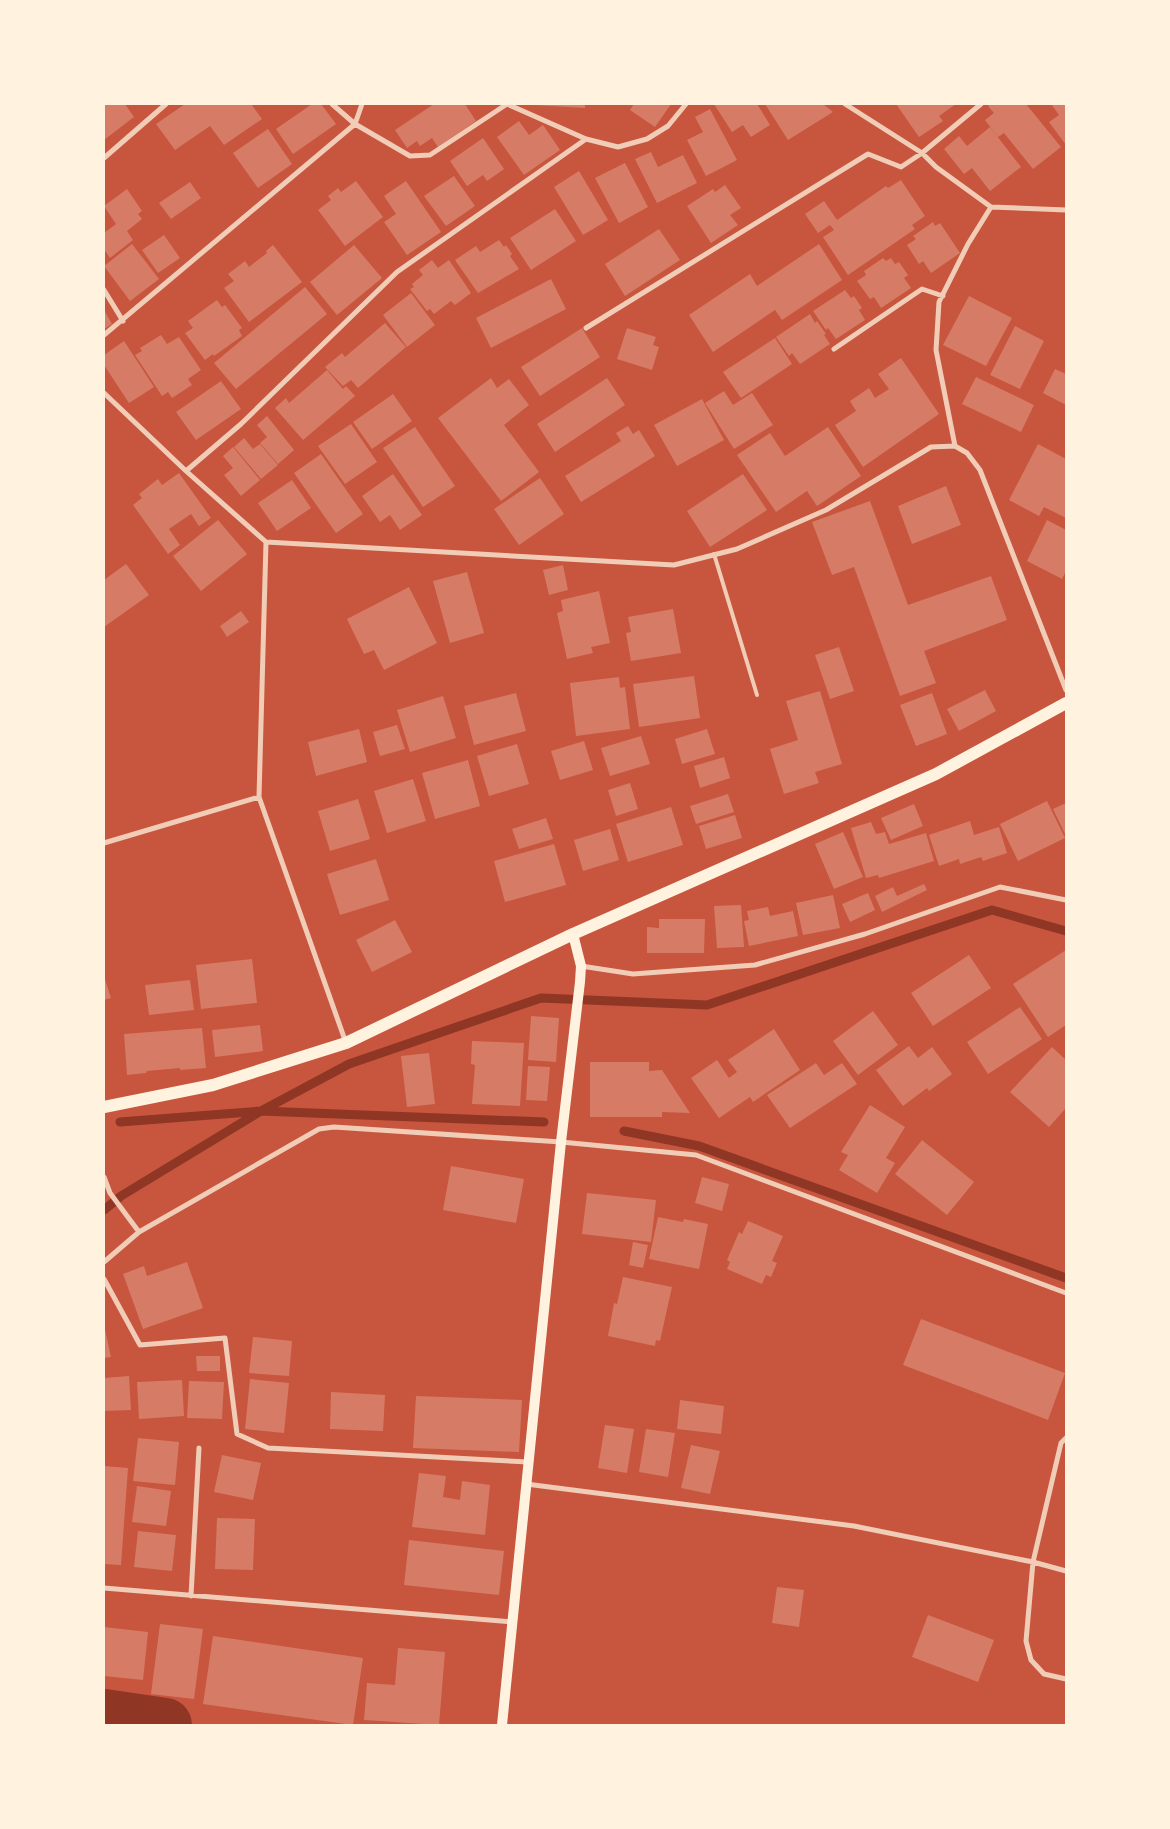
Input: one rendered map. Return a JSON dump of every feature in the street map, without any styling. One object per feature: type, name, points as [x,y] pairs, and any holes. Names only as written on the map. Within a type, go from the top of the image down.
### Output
[{"type":"main road","points":[[104,1107],[213,1085],[346,1043],[573,934],[936,774],[1066,703]]},
{"type":"main road","points":[[502,1725],[561,1142],[580,982],[581,966],[573,934]]},
{"type":"street","points":[[104,158],[166,104]]},
{"type":"street","points":[[332,104],[356,124],[410,156],[430,154],[507,104],[586,139],[618,147],[647,139],[668,126],[686,104]]},
{"type":"street","points":[[104,336],[356,124],[362,104]]},
{"type":"street","points":[[846,104],[922,153],[936,168],[991,208],[1066,210]]},
{"type":"street","points":[[586,328],[868,154],[901,167],[922,153],[980,104]]},
{"type":"street","points":[[186,471],[241,424],[397,272],[586,139]]},
{"type":"street","points":[[955,446],[936,350],[939,302],[968,244],[991,208]]},
{"type":"street","points":[[834,349],[922,289],[943,296]]},
{"type":"street","points":[[104,290],[123,321]]},
{"type":"street","points":[[104,393],[186,471],[266,542],[674,565],[737,549],[826,510],[931,447],[955,446],[967,453],[980,470],[1066,690]]},
{"type":"street","points":[[266,542],[259,797],[346,1043]]},
{"type":"street","points":[[104,843],[259,797]]},
{"type":"street","points":[[581,966],[632,974],[755,965],[865,934],[1000,887],[1066,900]]},
{"type":"street","points":[[104,1262],[139,1232],[319,1129],[334,1127],[561,1142],[696,1155],[1066,1293]]},
{"type":"street","points":[[104,1176],[110,1193],[139,1232]]},
{"type":"street","points":[[104,1279],[140,1346],[225,1338],[237,1434],[268,1448],[528,1462]]},
{"type":"street","points":[[1066,1438],[1061,1443],[1033,1562],[1026,1641],[1031,1660],[1044,1674],[1066,1679]]},
{"type":"street","points":[[192,1596],[199,1448]]},
{"type":"street","points":[[526,1484],[854,1526],[1033,1562],[1066,1571]]},
{"type":"street","points":[[104,1588],[512,1622]]},
{"type":"lane","points":[[714,554],[757,695]]},
{"type":"building","points":[[104,104],[125,104],[134,117],[104,140]]},
{"type":"building","points":[[185,104],[251,104],[262,119],[224,145],[210,126],[175,150],[156,124]]},
{"type":"building","points":[[312,104],[321,104],[336,124],[293,154],[276,129]]},
{"type":"building","points":[[434,104],[465,104],[476,121],[438,147],[432,138],[420,146],[417,141],[407,148],[395,130]]},
{"type":"building","points":[[585,104],[585,108],[534,105]]},
{"type":"building","points":[[634,104],[671,104],[655,127],[630,110]]},
{"type":"building","points":[[714,104],[757,104],[770,125],[751,137],[743,125],[732,132]]},
{"type":"building","points":[[765,104],[823,104],[833,112],[788,140]]},
{"type":"building","points":[[896,104],[956,104],[939,116],[943,121],[919,137]]},
{"type":"building","points":[[991,104],[1026,104],[1061,147],[1033,169],[1004,133],[998,137],[985,120],[994,113],[988,106]]},
{"type":"building","points":[[1066,104],[1066,145],[1049,122],[1059,115],[1052,105]]},
{"type":"building","points":[[710,109],[737,160],[706,176],[687,140],[703,132],[695,117]]},
{"type":"building","points":[[519,121],[529,135],[543,125],[560,150],[524,175],[497,137]]},
{"type":"building","points":[[990,127],[1021,167],[990,191],[972,168],[964,174],[944,149],[959,136],[967,146]]},
{"type":"building","points":[[268,129],[292,164],[258,188],[233,153]]},
{"type":"building","points":[[483,138],[504,169],[487,181],[483,175],[467,186],[450,161]]},
{"type":"building","points":[[651,152],[658,167],[683,155],[697,183],[657,203],[635,159]]},
{"type":"building","points":[[625,163],[648,207],[619,223],[595,178]]},
{"type":"building","points":[[579,171],[608,220],[583,235],[554,187]]},
{"type":"building","points":[[454,176],[475,206],[446,226],[424,196]]},
{"type":"building","points":[[901,180],[925,216],[912,225],[915,229],[848,275],[823,237],[834,230],[830,225],[818,233],[805,214],[824,201],[837,220],[886,186],[888,188]]},
{"type":"building","points":[[356,181],[383,217],[345,246],[318,210],[331,200],[328,196],[338,188],[341,192]]},
{"type":"building","points":[[406,181],[441,232],[407,255],[384,222],[396,214],[384,196]]},
{"type":"building","points":[[190,182],[201,198],[171,219],[159,203]]},
{"type":"building","points":[[725,185],[741,208],[730,215],[738,225],[711,243],[687,206],[713,189],[715,192]]},
{"type":"building","points":[[127,189],[142,211],[138,214],[142,219],[127,231],[133,240],[110,258],[104,249],[104,233],[116,224],[104,206]]},
{"type":"building","points":[[555,209],[576,241],[531,270],[510,238]]},
{"type":"building","points":[[933,222],[935,226],[940,223],[960,253],[931,273],[923,261],[919,264],[907,245],[916,239],[913,236]]},
{"type":"building","points":[[659,229],[680,260],[625,296],[605,264]]},
{"type":"building","points":[[164,235],[180,258],[158,273],[142,250]]},
{"type":"building","points":[[499,240],[504,247],[506,245],[512,254],[510,256],[519,269],[478,293],[455,260],[476,246],[480,252]]},
{"type":"building","points":[[132,244],[159,279],[130,301],[104,266]]},
{"type":"building","points":[[819,244],[842,280],[782,320],[775,310],[713,352],[689,315],[750,274],[757,286]]},
{"type":"building","points":[[273,245],[302,282],[249,322],[224,288],[234,281],[228,274],[245,261],[249,267],[267,253],[266,251]]},
{"type":"building","points":[[354,245],[382,278],[337,315],[310,282]]},
{"type":"building","points":[[883,258],[886,261],[891,258],[895,264],[899,262],[908,275],[904,278],[911,288],[881,308],[874,297],[870,299],[857,281],[866,275],[864,271]]},
{"type":"building","points":[[432,260],[438,268],[449,260],[471,293],[455,305],[451,301],[434,314],[430,309],[427,311],[410,289],[414,287],[412,284],[423,275],[419,270]]},
{"type":"building","points":[[551,279],[566,309],[491,348],[476,318]]},
{"type":"building","points":[[305,287],[327,314],[236,389],[214,363]]},
{"type":"building","points":[[845,290],[851,298],[854,296],[862,308],[859,310],[865,320],[836,339],[828,328],[826,330],[813,311]]},
{"type":"building","points":[[411,293],[435,325],[407,347],[383,315]]},
{"type":"building","points":[[969,296],[1012,318],[986,366],[943,345]]},
{"type":"building","points":[[217,300],[222,307],[225,305],[242,328],[239,330],[242,336],[214,356],[213,354],[205,360],[185,333],[193,328],[188,321]]},
{"type":"building","points":[[104,310],[112,324],[104,329]]},
{"type":"building","points":[[810,314],[815,323],[817,321],[826,334],[824,335],[830,344],[800,364],[792,353],[789,356],[776,337]]},
{"type":"building","points":[[385,323],[406,347],[358,388],[351,380],[343,386],[325,367],[342,353],[345,357]]},
{"type":"building","points":[[1015,326],[1044,341],[1020,389],[990,375]]},
{"type":"building","points":[[582,328],[600,357],[540,396],[521,367]]},
{"type":"building","points":[[627,328],[656,337],[653,345],[659,347],[652,370],[617,359]]},
{"type":"building","points":[[161,335],[167,344],[179,337],[201,370],[188,379],[192,385],[172,398],[168,392],[162,396],[135,355],[142,351],[140,348]]},
{"type":"building","points":[[775,338],[792,364],[741,398],[723,372]]},
{"type":"building","points":[[124,341],[154,387],[129,403],[104,365],[104,355]]},
{"type":"building","points":[[901,358],[939,414],[863,467],[835,425],[856,411],[850,401],[869,388],[875,398],[889,389],[878,374]]},
{"type":"building","points":[[1055,369],[1066,374],[1066,405],[1043,393]]},
{"type":"building","points":[[327,370],[343,389],[346,386],[355,396],[303,440],[275,408],[286,398],[289,403]]},
{"type":"building","points":[[976,377],[1034,405],[1021,432],[962,404]]},
{"type":"building","points":[[491,378],[497,388],[509,379],[529,405],[504,425],[539,472],[501,501],[438,418]]},
{"type":"building","points":[[607,378],[625,405],[555,452],[537,424]]},
{"type":"building","points":[[221,381],[241,409],[196,440],[176,412]]},
{"type":"building","points":[[724,391],[733,405],[752,393],[773,425],[734,449],[705,403]]},
{"type":"building","points":[[393,394],[412,421],[372,449],[353,422]]},
{"type":"building","points":[[702,399],[724,440],[677,466],[654,425]]},
{"type":"building","points":[[267,416],[294,450],[278,464],[260,443],[267,437],[257,425]]},
{"type":"building","points":[[351,424],[377,462],[345,484],[318,446]]},
{"type":"building","points":[[628,426],[633,434],[639,430],[655,456],[581,502],[565,476],[621,441],[616,433]]},
{"type":"building","points":[[415,427],[455,486],[423,507],[383,448]]},
{"type":"building","points":[[828,427],[861,476],[817,506],[807,491],[776,512],[737,455],[770,433],[785,456]]},
{"type":"building","points":[[244,438],[253,449],[260,444],[278,465],[261,479],[234,447]]},
{"type":"building","points":[[1038,444],[1066,459],[1066,518],[1044,507],[1039,516],[1009,500]]},
{"type":"building","points":[[233,447],[260,480],[241,496],[224,475],[233,468],[223,456]]},
{"type":"building","points":[[321,454],[363,514],[336,533],[294,473]]},
{"type":"building","points":[[179,473],[211,518],[199,526],[191,514],[169,529],[180,545],[168,554],[133,505],[142,498],[139,494],[158,479],[162,485]]},
{"type":"building","points":[[393,474],[422,515],[400,530],[390,515],[380,522],[362,496]]},
{"type":"building","points":[[743,474],[767,510],[710,547],[687,511]]},
{"type":"building","points":[[540,478],[564,514],[519,545],[494,509]]},
{"type":"building","points":[[292,480],[311,508],[277,531],[258,503]]},
{"type":"building","points":[[946,486],[961,525],[912,544],[898,506]]},
{"type":"building","points":[[870,501],[908,605],[991,576],[1007,620],[924,651],[936,683],[900,696],[854,567],[832,575],[812,522]]},
{"type":"building","points":[[218,520],[247,554],[201,591],[173,556]]},
{"type":"building","points":[[1047,520],[1066,530],[1066,571],[1062,579],[1027,561]]},
{"type":"building","points":[[126,564],[149,595],[104,627],[104,580]]},
{"type":"building","points":[[563,565],[568,590],[549,595],[543,570]]},
{"type":"building","points":[[467,572],[484,633],[450,643],[433,581]]},
{"type":"building","points":[[409,587],[437,643],[384,670],[374,650],[364,654],[347,619]]},
{"type":"building","points":[[599,591],[610,643],[591,647],[593,653],[567,659],[557,613],[563,611],[561,600]]},
{"type":"building","points":[[673,609],[681,653],[631,661],[626,633],[631,632],[628,617]]},
{"type":"building","points":[[241,611],[249,622],[227,637],[220,626]]},
{"type":"building","points":[[839,647],[854,691],[830,699],[815,655]]},
{"type":"building","points":[[694,676],[700,718],[639,727],[633,684]]},
{"type":"building","points":[[619,677],[620,688],[625,687],[630,729],[576,736],[570,683]]},
{"type":"building","points":[[985,690],[996,711],[959,731],[947,709]]},
{"type":"building","points":[[820,691],[842,764],[815,772],[819,783],[784,794],[770,749],[798,740],[786,701]]},
{"type":"building","points":[[516,693],[526,731],[474,745],[464,706]]},
{"type":"building","points":[[932,693],[947,734],[916,746],[900,705]]},
{"type":"building","points":[[443,696],[456,738],[410,752],[397,710]]},
{"type":"building","points":[[397,725],[405,749],[380,756],[373,732]]},
{"type":"building","points":[[359,729],[367,762],[316,776],[308,742]]},
{"type":"building","points":[[707,729],[715,754],[682,764],[675,739]]},
{"type":"building","points":[[641,736],[650,764],[610,776],[601,748]]},
{"type":"building","points":[[584,741],[593,770],[560,780],[551,751]]},
{"type":"building","points":[[517,744],[529,784],[489,796],[477,756]]},
{"type":"building","points":[[724,757],[730,778],[700,788],[694,766]]},
{"type":"building","points":[[468,760],[480,806],[435,819],[422,773]]},
{"type":"building","points":[[413,779],[426,821],[387,833],[374,791]]},
{"type":"building","points":[[630,783],[638,809],[616,816],[608,790]]},
{"type":"building","points":[[728,794],[734,812],[696,824],[690,806]]},
{"type":"building","points":[[358,799],[370,839],[330,851],[318,811]]},
{"type":"building","points":[[1047,801],[1065,838],[1018,861],[1000,824]]},
{"type":"building","points":[[1066,803],[1066,836],[1053,809]]},
{"type":"building","points":[[914,804],[923,826],[891,840],[881,818]]},
{"type":"building","points":[[671,807],[683,845],[628,862],[616,824]]},
{"type":"building","points":[[735,815],[742,838],[706,849],[699,826]]},
{"type":"building","points":[[546,818],[553,839],[519,849],[512,829]]},
{"type":"building","points":[[970,821],[974,835],[999,827],[1007,853],[983,861],[981,857],[960,864],[959,859],[939,866],[929,835]]},
{"type":"building","points":[[871,822],[876,834],[885,832],[889,844],[926,833],[934,861],[879,878],[878,875],[866,878],[851,828]]},
{"type":"building","points":[[610,829],[619,860],[583,871],[574,840]]},
{"type":"building","points":[[843,832],[863,877],[834,889],[815,844]]},
{"type":"building","points":[[554,844],[566,885],[505,902],[494,861]]},
{"type":"building","points":[[376,859],[389,900],[340,915],[327,874]]},
{"type":"building","points":[[924,884],[927,890],[882,912],[875,896],[893,887],[897,896]]},
{"type":"building","points":[[868,893],[875,910],[850,922],[842,904]]},
{"type":"building","points":[[833,895],[840,928],[803,935],[796,903]]},
{"type":"building","points":[[741,905],[744,947],[717,948],[714,906]]},
{"type":"building","points":[[768,907],[770,916],[793,911],[798,936],[749,946],[744,921],[749,920],[747,911]]},
{"type":"building","points":[[659,919],[705,919],[704,953],[647,953],[647,927],[659,928]]},
{"type":"building","points":[[395,920],[412,952],[372,972],[356,940]]},
{"type":"building","points":[[1066,950],[1066,1025],[1048,1037],[1013,984]]},
{"type":"building","points":[[969,955],[991,988],[933,1026],[911,993]]},
{"type":"building","points":[[252,959],[257,1003],[201,1009],[196,965]]},
{"type":"building","points":[[104,976],[111,998],[104,1000]]},
{"type":"building","points":[[190,980],[194,1010],[149,1015],[145,985]]},
{"type":"building","points":[[1020,1007],[1042,1039],[988,1074],[967,1042]]},
{"type":"building","points":[[873,1011],[898,1045],[858,1075],[833,1041]]},
{"type":"building","points":[[531,1016],[559,1018],[556,1062],[528,1060]]},
{"type":"building","points":[[260,1025],[263,1051],[215,1057],[212,1030]]},
{"type":"building","points":[[202,1028],[206,1068],[180,1070],[180,1068],[127,1075],[124,1034]]},
{"type":"building","points":[[774,1029],[800,1070],[753,1102],[750,1097],[719,1118],[691,1078],[717,1060],[729,1078],[737,1072],[728,1060]]},
{"type":"building","points":[[472,1041],[524,1043],[520,1106],[472,1104],[475,1065],[471,1064]]},
{"type":"building","points":[[909,1046],[918,1058],[932,1047],[952,1074],[929,1091],[927,1088],[903,1106],[876,1070]]},
{"type":"building","points":[[1052,1047],[1066,1060],[1066,1108],[1049,1127],[1010,1092]]},
{"type":"building","points":[[429,1053],[435,1104],[407,1107],[401,1056]]},
{"type":"building","points":[[590,1062],[649,1062],[649,1071],[662,1070],[690,1113],[662,1112],[662,1117],[590,1117]]},
{"type":"building","points":[[816,1063],[824,1075],[842,1063],[857,1084],[790,1128],[767,1095]]},
{"type":"building","points":[[528,1066],[550,1067],[547,1101],[526,1100]]},
{"type":"building","points":[[870,1105],[905,1127],[886,1158],[895,1163],[877,1193],[839,1170],[848,1155],[841,1152]]},
{"type":"building","points":[[922,1140],[974,1182],[947,1215],[895,1174]]},
{"type":"building","points":[[451,1166],[524,1179],[516,1223],[443,1210]]},
{"type":"building","points":[[702,1177],[729,1184],[722,1211],[695,1203]]},
{"type":"building","points":[[587,1193],[656,1200],[651,1242],[582,1234]]},
{"type":"building","points":[[658,1217],[683,1222],[684,1219],[708,1224],[699,1269],[649,1259]]},
{"type":"building","points":[[748,1221],[783,1236],[772,1261],[777,1263],[771,1277],[766,1275],[762,1284],[727,1269],[730,1262],[727,1260],[739,1232],[742,1234]]},
{"type":"building","points":[[633,1242],[648,1245],[643,1268],[629,1265]]},
{"type":"building","points":[[187,1262],[203,1308],[143,1329],[123,1274],[144,1266],[147,1276]]},
{"type":"building","points":[[623,1277],[672,1287],[660,1341],[656,1340],[655,1346],[608,1336],[614,1303],[617,1304]]},
{"type":"building","points":[[921,1319],[1065,1373],[1048,1420],[903,1365]]},
{"type":"building","points":[[104,1325],[111,1357],[104,1358]]},
{"type":"building","points":[[253,1337],[292,1341],[289,1376],[249,1373]]},
{"type":"building","points":[[196,1356],[220,1356],[220,1371],[197,1371]]},
{"type":"building","points":[[129,1376],[131,1410],[104,1411],[104,1378]]},
{"type":"building","points":[[250,1379],[289,1383],[284,1433],[245,1429]]},
{"type":"building","points":[[182,1380],[184,1416],[139,1419],[137,1382]]},
{"type":"building","points":[[189,1381],[224,1382],[222,1419],[187,1418]]},
{"type":"building","points":[[331,1392],[385,1395],[383,1431],[330,1429]]},
{"type":"building","points":[[416,1396],[522,1400],[519,1452],[413,1448]]},
{"type":"building","points":[[680,1400],[724,1406],[721,1434],[677,1429]]},
{"type":"building","points":[[605,1425],[634,1429],[627,1473],[598,1468]]},
{"type":"building","points":[[646,1429],[675,1433],[668,1477],[639,1472]]},
{"type":"building","points":[[138,1438],[179,1442],[175,1485],[133,1481]]},
{"type":"building","points":[[691,1445],[720,1451],[710,1494],[681,1488]]},
{"type":"building","points":[[222,1455],[261,1463],[253,1500],[214,1492]]},
{"type":"building","points":[[104,1466],[128,1468],[121,1565],[104,1564]]},
{"type":"building","points":[[419,1473],[446,1476],[443,1497],[460,1500],[462,1481],[490,1485],[485,1535],[412,1527]]},
{"type":"building","points":[[137,1486],[171,1491],[166,1526],[132,1522]]},
{"type":"building","points":[[217,1518],[255,1519],[253,1570],[215,1569]]},
{"type":"building","points":[[138,1531],[176,1535],[172,1571],[134,1567]]},
{"type":"building","points":[[409,1540],[504,1551],[499,1595],[404,1585]]},
{"type":"building","points":[[777,1587],[804,1590],[799,1627],[772,1623]]},
{"type":"building","points":[[928,1615],[994,1640],[978,1682],[912,1657]]},
{"type":"building","points":[[160,1624],[203,1629],[194,1699],[151,1694]]},
{"type":"building","points":[[104,1627],[148,1632],[143,1680],[104,1676]]},
{"type":"building","points":[[213,1636],[363,1658],[353,1725],[203,1704]]},
{"type":"building","points":[[398,1648],[445,1652],[439,1725],[364,1720],[367,1683],[395,1685]]},
{"type":"waterway","points":[[104,1210],[121,1196],[261,1111],[349,1064],[541,998],[707,1005],[992,910],[1066,931]]},
{"type":"waterway","points":[[120,1122],[261,1111],[544,1122]]},
{"type":"waterway","points":[[624,1131],[699,1146],[1066,1278]]},
{"type":"waterway","points":[[104,1716],[165,1725]]}]
